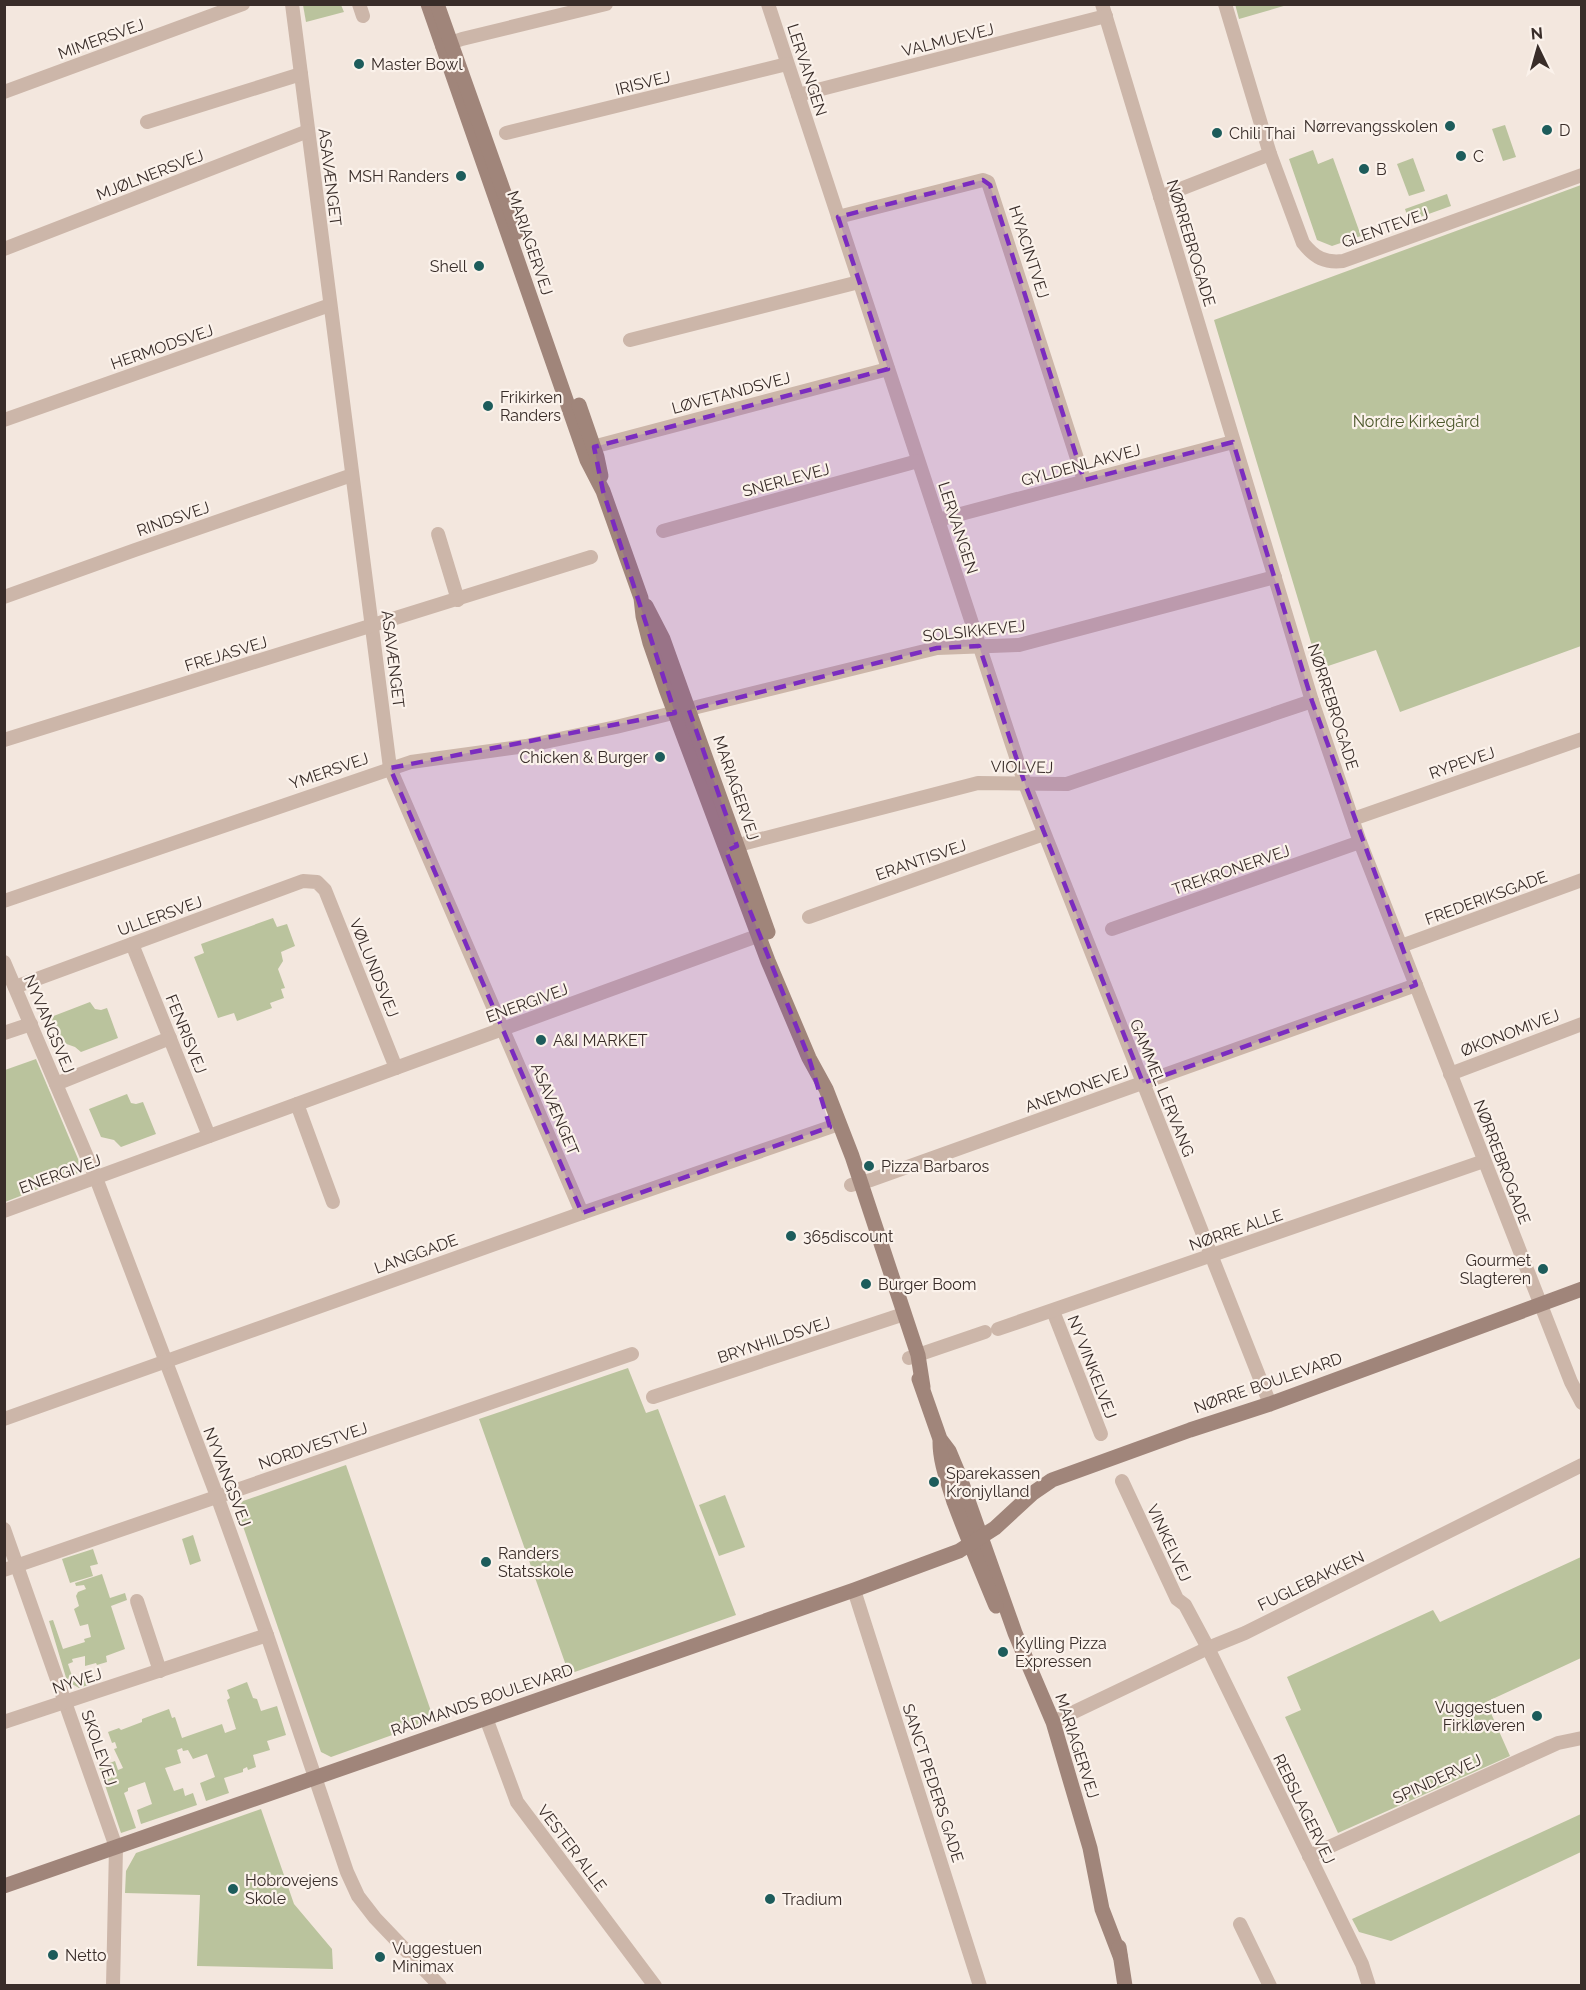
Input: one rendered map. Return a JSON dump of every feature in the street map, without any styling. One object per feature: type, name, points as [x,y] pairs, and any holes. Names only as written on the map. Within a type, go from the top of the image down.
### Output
[{"type":"street","name":"MIMERSVEJ","points":[[4,92],[243,4]]},
{"type":"street","name":"ASAVÆNGET","points":[[292,4],[390,768],[582,1213]]},
{"type":"street","name":"MARIAGERVEJ","points":[[428,4],[446,45],[588,448],[600,468],[603,491],[641,598],[642,616],[650,644],[682,711],[763,934],[777,957],[784,995],[809,1058],[826,1089],[835,1125],[940,1438],[949,1451],[959,1475],[976,1541],[1053,1722],[1096,1874],[1112,1906],[1125,1986]]},
{"type":"street","name":"MARIAGERVEJ","points":[[437,4],[446,45]]},
{"type":"street","points":[[446,45],[606,4]]},
{"type":"street","name":"LERVANGEN","points":[[768,4],[1025,784]]},
{"type":"street","name":"GLENTEVEJ","points":[[1225,4],[1270,154],[1304,243],[1311,254],[1330,262],[1343,261],[1581,175]]},
{"type":"street","name":"VALMUEVEJ","points":[[798,95],[1104,10]]},
{"type":"street","name":"NØRREBROGADE","points":[[1104,10],[1312,701],[1360,842],[1540,1304],[1581,1403]]},
{"type":"street","name":"IRISVEJ","points":[[506,133],[788,64]]},
{"type":"street","points":[[147,122],[301,74]]},
{"type":"street","name":"MJØLNERSVEJ","points":[[4,249],[308,131]]},
{"type":"street","points":[[1160,196],[1270,154]]},
{"type":"street","name":"HYACINTVEJ","points":[[838,217],[983,180],[988,182],[1084,480]]},
{"type":"street","points":[[630,340],[859,282]]},
{"type":"street","name":"HERMODSVEJ","points":[[4,420],[330,305]]},
{"type":"street","name":"LØVETANDSVEJ","points":[[588,448],[888,369]]},
{"type":"street","name":"GYLDENLAKVEJ","points":[[938,520],[1233,442]]},
{"type":"street","name":"SNERLEVEJ","points":[[663,531],[918,461]]},
{"type":"street","name":"RINDSVEJ","points":[[4,597],[138,548],[352,475]]},
{"type":"street","points":[[438,534],[458,600]]},
{"type":"street","name":"FREJASVEJ","points":[[4,740],[591,557]]},
{"type":"street","name":"SOLSIKKEVEJ","points":[[682,711],[937,648],[1018,645],[1275,577]]},
{"type":"street","name":"VIOLVEJ","points":[[732,848],[978,783],[1067,784],[1312,701]]},
{"type":"street","name":"YMERSVEJ","points":[[4,901],[411,762],[537,743],[682,711]]},
{"type":"street","name":"RYPEVEJ","points":[[1353,819],[1581,739]]},
{"type":"street","name":"GAMMEL LERVANG","points":[[1025,784],[1270,1404]]},
{"type":"street","name":"ERANTISVEJ","points":[[808,917],[1044,834]]},
{"type":"street","name":"TREKRONERVEJ","points":[[1112,929],[1360,842]]},
{"type":"street","name":"FREDERIKSGADE","points":[[1401,946],[1581,880]]},
{"type":"street","name":"ULLERSVEJ","points":[[15,987],[303,881],[317,882]]},
{"type":"street","name":"VØLUNDSVEJ","points":[[317,882],[325,890],[396,1068]]},
{"type":"street","name":"ENERGIVEJ","points":[[4,1211],[763,934]]},
{"type":"street","name":"FENRISVEJ","points":[[132,944],[209,1136]]},
{"type":"street","name":"NYVANGSVEJ","points":[[4,962],[96,1178],[217,1496],[267,1635],[347,1872],[358,1896],[375,1918],[440,1986]]},
{"type":"street","name":"ANEMONEVEJ","points":[[856,1184],[1416,985]]},
{"type":"street","points":[[4,1034],[31,1024]]},
{"type":"street","name":"ØKONOMIVEJ","points":[[1450,1074],[1581,1024]]},
{"type":"street","points":[[56,1083],[170,1038]]},
{"type":"street","points":[[297,1104],[333,1202]]},
{"type":"street","name":"LANGGADE","points":[[4,1419],[835,1125]]},
{"type":"street","name":"NØRRE ALLE","points":[[913,1357],[1053,1311],[1484,1161]]},
{"type":"street","name":"NØRRE BOULEVARD","points":[[976,1541],[996,1528],[1033,1493],[1052,1480],[1270,1404],[1581,1289]]},
{"type":"street","name":"NY VINKELVEJ","points":[[1053,1311],[1101,1434]]},
{"type":"street","name":"BRYNHILDSVEJ","points":[[653,1398],[900,1316]]},
{"type":"street","name":"NORDVESTVEJ","points":[[11,1568],[632,1354]]},
{"type":"street","name":"FUGLEBAKKEN","points":[[1053,1722],[1208,1648],[1256,1628],[1581,1466]]},
{"type":"street","name":"VINKELVEJ","points":[[1122,1481],[1176,1599],[1185,1605],[1208,1648]]},
{"type":"street","name":"SKOLEVEJ","points":[[4,1529],[11,1568],[66,1702],[116,1847],[113,1986]]},
{"type":"street","name":"RÅDMANDS BOULEVARD","points":[[4,1886],[854,1590],[951,1554],[976,1541]]},
{"type":"street","name":"SANCT PEDERS GADE","points":[[854,1590],[980,1986]]},
{"type":"street","points":[[136,1601],[160,1671]]},
{"type":"street","name":"NYVEJ","points":[[4,1722],[267,1635]]},
{"type":"street","name":"REBSLAGERVEJ","points":[[1208,1648],[1362,1964],[1369,1986]]},
{"type":"street","name":"VESTER ALLE","points":[[486,1718],[517,1802],[655,1986]]},
{"type":"street","name":"SPINDERVEJ","points":[[1309,1856],[1558,1743],[1581,1738]]},
{"type":"street","points":[[1240,1924],[1270,1986]]},
{"type":"highlighted area","points":[[983,180],[990,185],[1084,480],[1233,442],[1312,701],[1416,985],[1143,1083],[1025,784],[979,646],[937,648],[689,710],[737,846],[726,851],[809,1058],[830,1127],[582,1213],[390,768],[675,713],[603,491],[594,447],[888,369],[838,217]]},
{"type":"green space","points":[[1235,4],[1287,4],[1287,5],[1239,19]]},
{"type":"green space","points":[[303,5],[341,5],[344,12],[306,22]]},
{"type":"green space","points":[[1505,125],[1516,157],[1503,161],[1492,129]]},
{"type":"green space","points":[[1313,150],[1318,164],[1333,158],[1361,236],[1332,246],[1317,240],[1289,159]]},
{"type":"green space","points":[[1413,158],[1425,191],[1409,196],[1397,164]]},
{"type":"green space","name":"Nordre Kirkegård","points":[[1581,185],[1581,646],[1400,712],[1376,650],[1319,669],[1214,320]]},
{"type":"green space","points":[[1447,194],[1451,206],[1409,221],[1405,209]]},
{"type":"green space","points":[[273,918],[277,927],[287,924],[295,946],[281,952],[283,961],[278,969],[285,988],[281,989],[284,998],[270,1003],[272,1008],[237,1021],[234,1013],[218,1018],[194,957],[204,953],[201,944]]},
{"type":"green space","points":[[90,1002],[95,1009],[107,1008],[118,1038],[81,1052],[61,1042],[51,1017]]},
{"type":"green space","points":[[36,1059],[81,1166],[77,1174],[5,1202],[5,1070]]},
{"type":"green space","points":[[127,1094],[131,1103],[143,1102],[156,1134],[121,1147],[114,1140],[101,1137],[89,1109]]},
{"type":"green space","points":[[628,1368],[646,1413],[658,1409],[736,1615],[569,1674],[479,1419]]},
{"type":"green space","points":[[346,1465],[434,1720],[331,1757],[321,1752],[237,1509],[243,1501]]},
{"type":"green space","points":[[725,1495],[745,1547],[719,1556],[699,1505]]},
{"type":"green space","points":[[193,1535],[201,1561],[190,1565],[182,1539]]},
{"type":"green space","points":[[93,1549],[98,1564],[90,1566],[93,1576],[70,1583],[62,1559]]},
{"type":"green space","points":[[1581,1557],[1581,1658],[1486,1702],[1510,1756],[1338,1833],[1285,1717],[1301,1710],[1287,1677],[1433,1610],[1440,1622]]},
{"type":"green space","points":[[102,1574],[110,1598],[125,1593],[127,1600],[111,1606],[125,1649],[106,1656],[107,1662],[97,1665],[96,1663],[85,1666],[85,1656],[72,1659],[73,1662],[68,1664],[73,1679],[85,1676],[88,1685],[79,1688],[67,1681],[49,1621],[53,1620],[63,1649],[85,1642],[84,1639],[91,1637],[88,1624],[80,1626],[74,1609],[79,1606],[76,1596],[78,1592],[86,1589],[84,1585],[76,1586],[75,1583]]},
{"type":"green space","points":[[247,1682],[261,1711],[277,1706],[286,1735],[267,1741],[270,1750],[253,1755],[256,1767],[248,1770],[247,1767],[243,1769],[243,1772],[224,1778],[229,1793],[206,1801],[200,1783],[215,1777],[207,1754],[193,1759],[188,1750],[183,1751],[182,1748],[177,1750],[181,1763],[165,1768],[174,1791],[183,1788],[185,1796],[193,1793],[197,1805],[141,1824],[137,1810],[152,1804],[145,1782],[128,1788],[128,1791],[124,1793],[136,1828],[121,1833],[99,1767],[115,1761],[118,1770],[123,1768],[114,1749],[117,1748],[115,1742],[112,1743],[108,1732],[119,1728],[121,1730],[169,1709],[172,1718],[175,1717],[182,1738],[222,1724],[225,1733],[236,1729],[227,1700],[230,1698],[227,1690]]},
{"type":"green space","points":[[261,1809],[294,1904],[332,1949],[333,1969],[197,1966],[200,1895],[125,1893],[126,1871],[136,1853]]},
{"type":"green space","points":[[1581,1814],[1581,1852],[1391,1941],[1359,1932],[1352,1919]]},
{"type":"place","name":"Master Bowl","points":[[359,64]]},
{"type":"place","name":"Nørrevangsskolen","points":[[1450,126]]},
{"type":"place","name":"D","points":[[1547,130]]},
{"type":"place","name":"Chili Thai","points":[[1217,133]]},
{"type":"place","name":"C","points":[[1461,156]]},
{"type":"place","name":"B","points":[[1364,169]]},
{"type":"place","name":"MSH Randers","points":[[461,176]]},
{"type":"place","name":"Shell","points":[[479,266]]},
{"type":"place","name":"Frikirken Randers","points":[[488,406]]},
{"type":"place","name":"Chicken & Burger","points":[[660,757]]},
{"type":"place","name":"A&I MARKET","points":[[541,1040]]},
{"type":"place","name":"Pizza Barbaros","points":[[869,1166]]},
{"type":"place","name":"365discount","points":[[791,1236]]},
{"type":"place","name":"Gourmet Slagteren","points":[[1543,1269]]},
{"type":"place","name":"Burger Boom","points":[[866,1284]]},
{"type":"place","name":"Sparekassen Kronjylland","points":[[934,1482]]},
{"type":"place","name":"Randers Statsskole","points":[[486,1562]]},
{"type":"place","name":"Kylling Pizza Expressen","points":[[1003,1652]]},
{"type":"place","name":"Vuggestuen Firkløveren","points":[[1537,1716]]},
{"type":"place","name":"Hobrovejens Skole","points":[[233,1889]]},
{"type":"place","name":"Tradium","points":[[770,1899]]},
{"type":"place","name":"Netto","points":[[53,1955]]},
{"type":"place","name":"Vuggestuen Minimax","points":[[380,1957]]}]
